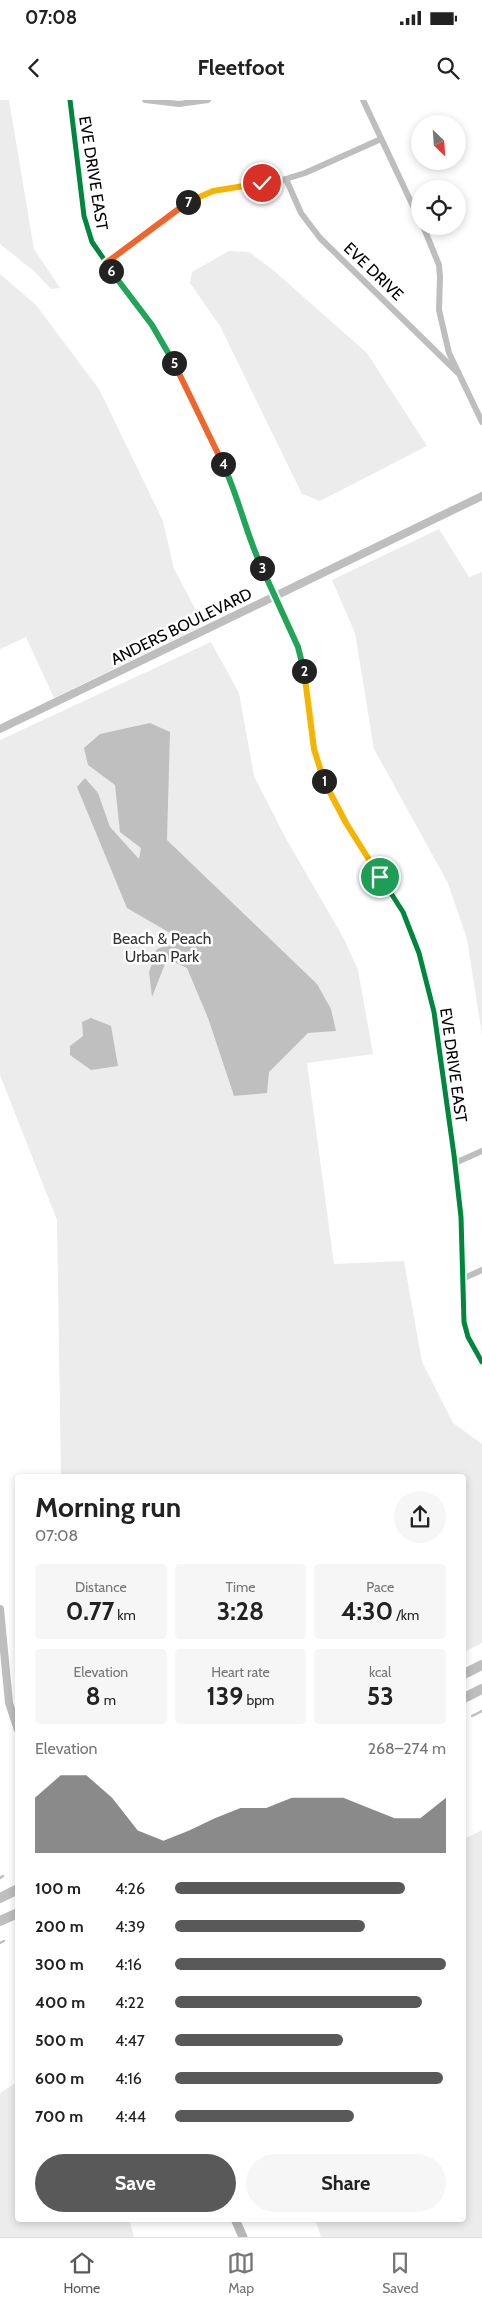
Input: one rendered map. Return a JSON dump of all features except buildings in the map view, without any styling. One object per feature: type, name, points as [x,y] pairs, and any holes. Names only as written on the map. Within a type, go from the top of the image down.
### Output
[{"type":"highway","points":[[466,1673],[482,1665]]},
{"type":"highway","points":[[466,1697],[482,1689]]},
{"type":"highway","points":[[0,1898],[15,1891]]},
{"type":"highway","points":[[0,1921],[15,1914]]},
{"type":"main road","points":[[236,2222],[243,2237]]},
{"type":"street","name":"EVE DRIVE EAST","points":[[70,100],[84,216],[92,242],[167,350],[233,485],[251,544],[304,666],[314,749],[321,774],[346,823],[403,912],[419,953],[434,1012],[455,1163],[461,1217],[464,1322],[468,1337],[482,1362]]},
{"type":"street","points":[[145,100],[179,104],[208,100]]},
{"type":"street","points":[[363,100],[411,202]]},
{"type":"street","points":[[106,263],[174,212],[200,196],[213,191],[286,179],[305,173],[381,138]]},
{"type":"street","name":"EVE DRIVE","points":[[286,179],[301,213],[320,238],[457,372]]},
{"type":"street","points":[[426,235],[439,265],[439,310],[442,329],[457,372],[482,422]]},
{"type":"street","name":"ANDERS BOULEVARD","points":[[0,729],[482,496]]},
{"type":"street","points":[[455,1163],[482,1151]]},
{"type":"street","points":[[462,1279],[482,1270]]},
{"type":"street","points":[[0,1609],[9,1703],[15,1721]]},
{"type":"green space","points":[[0,100],[9,100],[34,249],[60,288],[51,289],[34,271],[0,244]]},
{"type":"green space","points":[[229,251],[249,252],[273,270],[367,353],[427,446],[320,501],[302,494],[220,326],[190,283],[192,272]]},
{"type":"green space","points":[[0,274],[36,305],[99,389],[163,521],[174,569],[197,612],[200,627],[54,698],[26,637],[0,649]]},
{"type":"green space","points":[[439,529],[469,577],[482,572],[482,1035],[467,939],[448,883],[374,749],[355,633],[332,580]]},
{"type":"green space","name":"Beach & Peach Urban Park","points":[[211,642],[239,693],[254,776],[285,837],[344,939],[358,970],[373,1054],[307,1063],[334,1264],[404,1261],[422,1362],[453,1423],[482,1444],[482,1643],[466,1651],[466,1474],[61,1474],[57,1220],[0,1075],[0,740]]},
{"type":"green space","points":[[482,1830],[482,2237],[321,2237],[316,2222],[466,2222],[466,1838]]},
{"type":"green space","points":[[15,2083],[15,2222],[130,2222],[134,2237],[0,2237],[0,2093]]},
{"type":"shaded area","points":[[150,723],[170,732],[167,840],[317,984],[331,1009],[336,1031],[308,1033],[269,1072],[267,1093],[234,1096],[208,1018],[187,968],[167,959],[152,997],[149,972],[157,949],[182,940],[127,908],[77,787],[85,778],[98,793],[110,827],[139,859],[141,848],[120,832],[115,785],[88,765],[84,748],[100,734]]},
{"type":"shaded area","points":[[91,1018],[111,1026],[118,1066],[91,1070],[70,1055],[70,1046],[83,1036],[82,1022]]},
{"type":"waterway","points":[[472,1716],[482,1711]]},
{"type":"waterway","points":[[0,1943],[4,1941]]},
{"type":"cycle path","points":[[70,100],[84,216],[92,242],[167,350],[233,485],[251,544],[298,647],[304,666],[314,749],[321,774],[346,823],[403,912],[419,953],[434,1012],[454,1155],[461,1217],[464,1322],[468,1337],[482,1362]]},
{"type":"route","points":[[262,183],[213,191],[200,196],[181,206],[106,263],[152,325],[167,350],[233,485],[239,499],[251,544],[298,647],[304,666],[318,768],[346,823],[380,877]]}]
